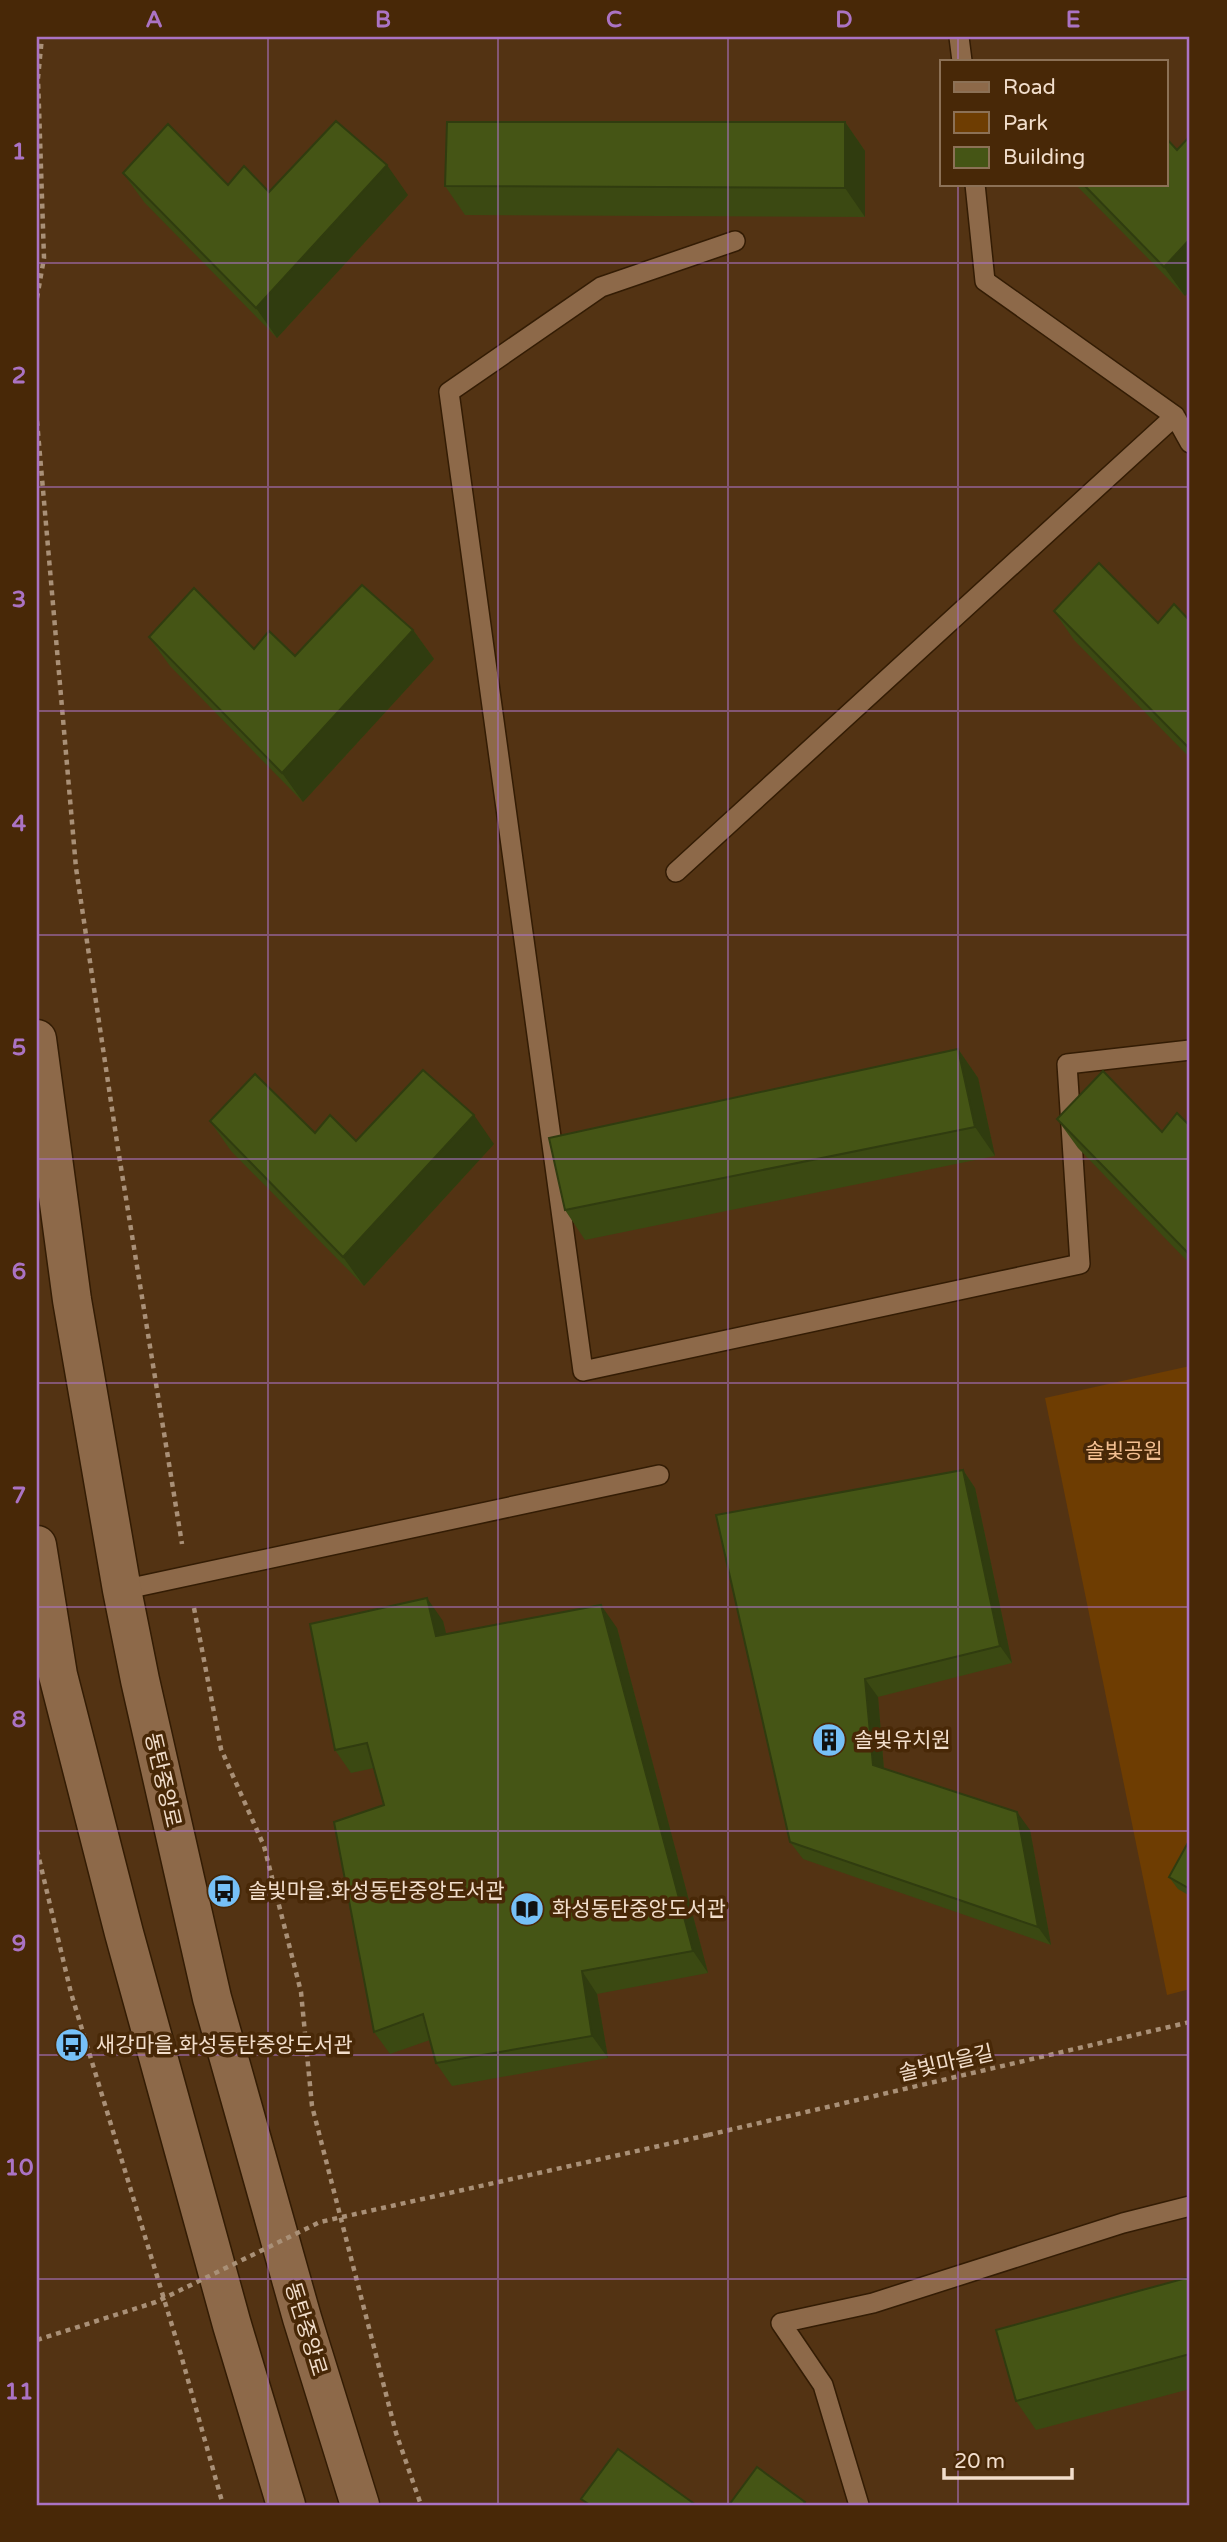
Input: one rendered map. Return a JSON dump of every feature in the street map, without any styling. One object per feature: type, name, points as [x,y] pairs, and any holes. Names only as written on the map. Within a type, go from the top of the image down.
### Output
[{"type":"street","name":"동탄중앙로","points":[[37,1040],[72,1300],[122,1590],[212,1998],[302,2318],[360,2505]]},
{"type":"street","points":[[37,1545],[47,1678],[124,1933],[232,2325],[286,2505]]},
{"type":"lane","points":[[959,37],[962,60]]},
{"type":"lane","points":[[975,186],[985,281],[1175,416],[1190,443]]},
{"type":"lane","points":[[735,241],[601,287],[449,392],[583,1371],[1080,1264],[1067,1064],[1190,1050]]},
{"type":"lane","points":[[676,872],[1175,416]]},
{"type":"lane","points":[[122,1590],[659,1475]]},
{"type":"lane","points":[[859,2505],[823,2385],[781,2323],[873,2302],[1123,2223],[1190,2206]]},
{"type":"path","points":[[37,298],[44,258],[38,68],[42,37]]},
{"type":"path","points":[[37,421],[76,868],[170,1478],[220,1749],[264,1846],[301,1992],[312,2106],[396,2433],[421,2505]]},
{"type":"path","points":[[37,1850],[71,1993],[177,2342],[223,2505]]},
{"type":"path","name":"솔빛마을길","points":[[37,2340],[156,2302],[320,2222],[1190,2022]]},
{"type":"green space","name":"솔빛공원","points":[[1190,1366],[1190,1989],[1167,1995],[1045,1398]]},
{"type":"building","points":[[336,121],[387,165],[256,308],[123,173],[168,124],[228,185],[244,166],[269,192]]},
{"type":"building","points":[[447,122],[845,122],[845,188],[445,186]]},
{"type":"building","points":[[1190,136],[1190,239],[1164,267],[1085,186],[1168,186],[1168,140],[1177,150]]},
{"type":"building","points":[[1099,563],[1158,623],[1174,604],[1190,621],[1190,743],[1187,746],[1054,611]]},
{"type":"building","points":[[362,585],[413,630],[282,773],[149,637],[194,588],[254,649],[269,631],[295,656]]},
{"type":"building","points":[[958,1049],[975,1127],[565,1210],[549,1138]]},
{"type":"building","points":[[423,1070],[474,1115],[343,1257],[210,1121],[255,1074],[315,1133],[330,1115],[356,1141]]},
{"type":"building","points":[[1103,1071],[1162,1132],[1177,1113],[1190,1126],[1190,1255],[1057,1119]]},
{"type":"building","name":"솔빛유치원","points":[[963,1470],[1000,1646],[865,1679],[873,1765],[1017,1812],[1038,1927],[790,1842],[716,1515]]},
{"type":"building","name":"화성동탄중앙도서관","points":[[427,1598],[436,1636],[601,1605],[693,1951],[582,1971],[592,2036],[436,2063],[423,2014],[374,2032],[334,1822],[384,1805],[367,1743],[335,1750],[310,1624]]},
{"type":"building","points":[[1190,1839],[1190,1889],[1169,1877]]},
{"type":"building","points":[[1190,2277],[1190,2354],[1016,2401],[996,2330]]},
{"type":"building","points":[[618,2449],[696,2505],[590,2505],[581,2499]]},
{"type":"building","points":[[757,2467],[805,2502],[803,2505],[729,2505]]},
{"type":"place","name":"솔빛유치원","points":[[829,1740]]},
{"type":"place","name":"솔빛마을.화성동탄중앙도서관","points":[[224,1891]]},
{"type":"place","name":"화성동탄중앙도서관","points":[[527,1909]]},
{"type":"place","name":"새강마을.화성동탄중앙도서관","points":[[72,2045]]}]
